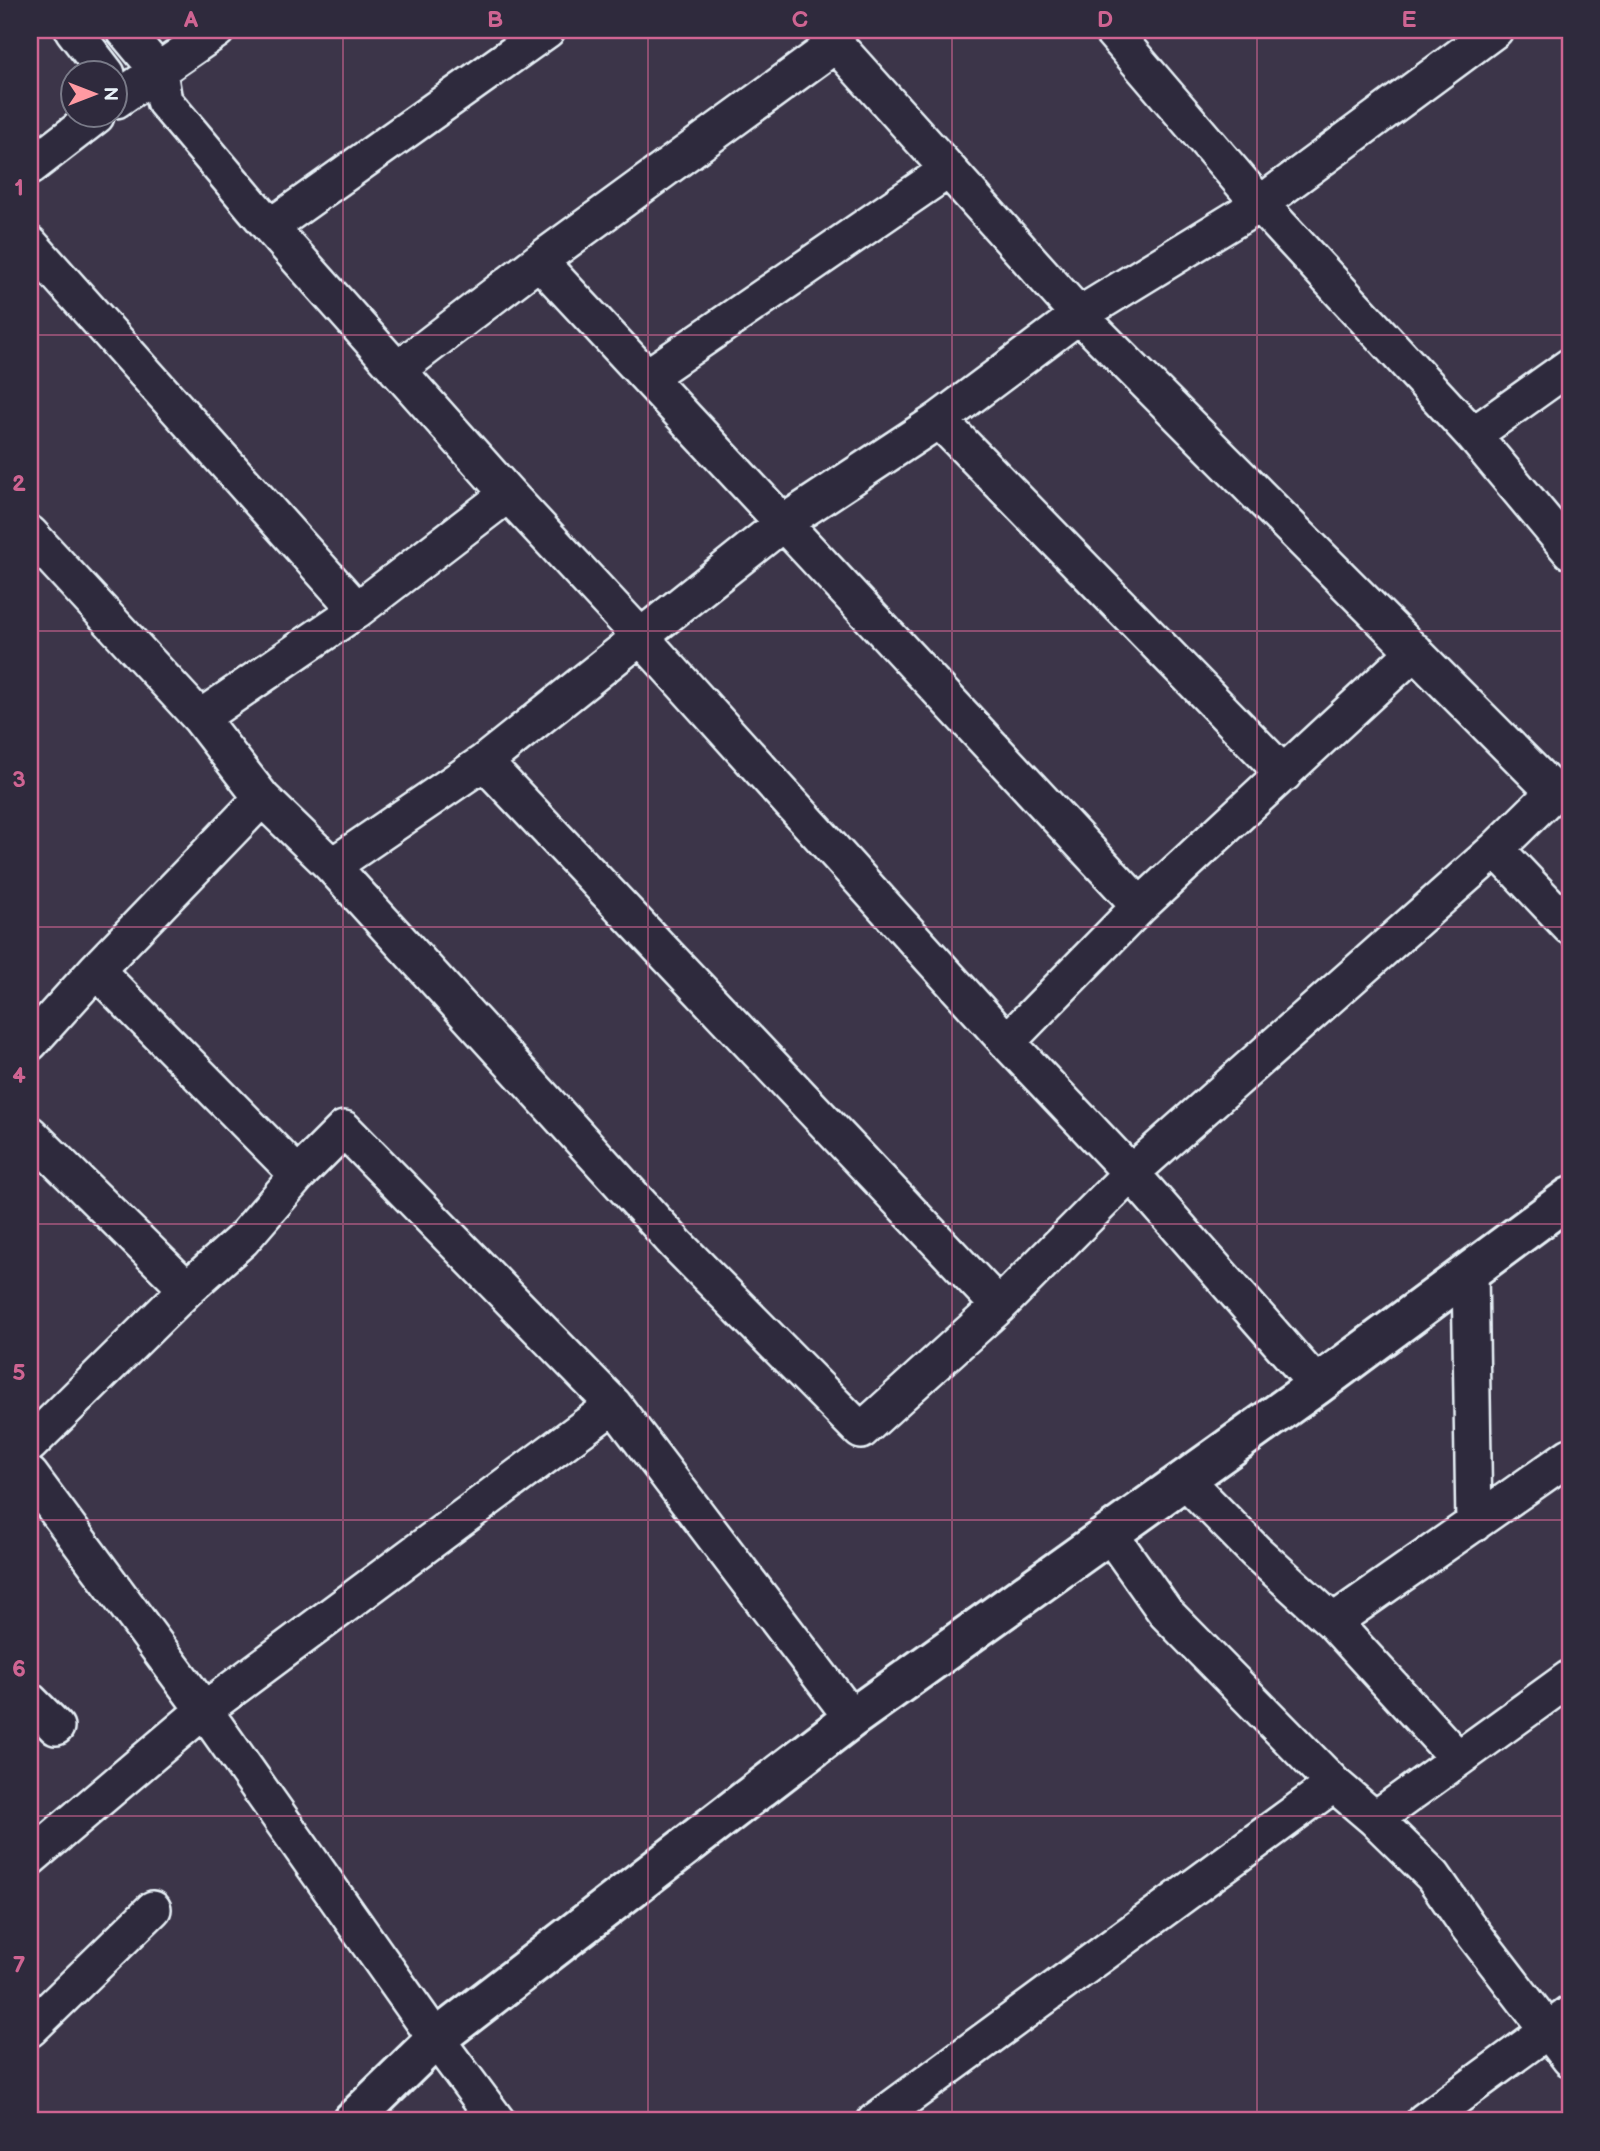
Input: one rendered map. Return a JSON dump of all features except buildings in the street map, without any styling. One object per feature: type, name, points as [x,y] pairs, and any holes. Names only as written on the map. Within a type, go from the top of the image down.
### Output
[{"type":"street","points":[[73,30],[95,60]]},
{"type":"street","points":[[124,30],[159,72],[164,102],[270,227],[508,494],[1007,1042],[1131,1173],[1317,1385]]},
{"type":"street","points":[[130,83],[159,72],[217,30]]},
{"type":"street","points":[[270,227],[547,30]]},
{"type":"street","points":[[1111,30],[1260,204],[1473,435],[1570,551]]},
{"type":"street","points":[[332,866],[485,762],[783,523],[939,420],[1079,315],[1260,204],[1495,30]]},
{"type":"street","points":[[30,534],[200,718],[262,798],[332,866],[677,1245],[861,1431],[999,1306],[1131,1173],[1496,849],[1554,792],[1079,315],[829,37],[397,370]]},
{"type":"street","points":[[30,167],[78,130]]},
{"type":"street","points":[[647,377],[948,170]]},
{"type":"street","points":[[30,244],[357,610]]},
{"type":"street","points":[[539,261],[1140,906]]},
{"type":"street","points":[[1473,435],[1570,366]]},
{"type":"street","points":[[939,420],[1284,774]]},
{"type":"street","points":[[200,718],[357,610],[508,494]]},
{"type":"street","points":[[1007,1042],[1140,906],[1415,651]]},
{"type":"street","points":[[485,762],[999,1306]]},
{"type":"street","points":[[30,1043],[96,970],[262,798]]},
{"type":"street","points":[[1496,849],[1570,928]]},
{"type":"street","points":[[96,970],[298,1175]]},
{"type":"street","points":[[30,1444],[187,1289],[242,1240],[298,1175],[344,1129],[614,1405],[852,1718]]},
{"type":"street","points":[[30,1134],[187,1289]]},
{"type":"street","points":[[352,2121],[436,2039],[852,1718],[1317,1385],[1570,1197]]},
{"type":"street","points":[[1470,1271],[1474,1524]]},
{"type":"street","points":[[30,1858],[204,1710],[614,1405]]},
{"type":"street","points":[[1333,1622],[1570,1456]]},
{"type":"street","points":[[30,1475],[204,1710],[436,2039],[498,2121]]},
{"type":"street","points":[[1184,1479],[1256,1552],[1333,1622],[1458,1759]]},
{"type":"street","points":[[1110,1534],[1166,1614],[1334,1784],[1375,1819],[1433,1876],[1466,1925],[1560,2022],[1570,2059]]},
{"type":"street","points":[[1375,1819],[1570,1678]]},
{"type":"street","points":[[30,1701],[56,1727]]},
{"type":"street","points":[[874,2121],[1334,1784]]},
{"type":"street","points":[[30,2029],[153,1909]]},
{"type":"street","points":[[1424,2121],[1560,2022]]}]
